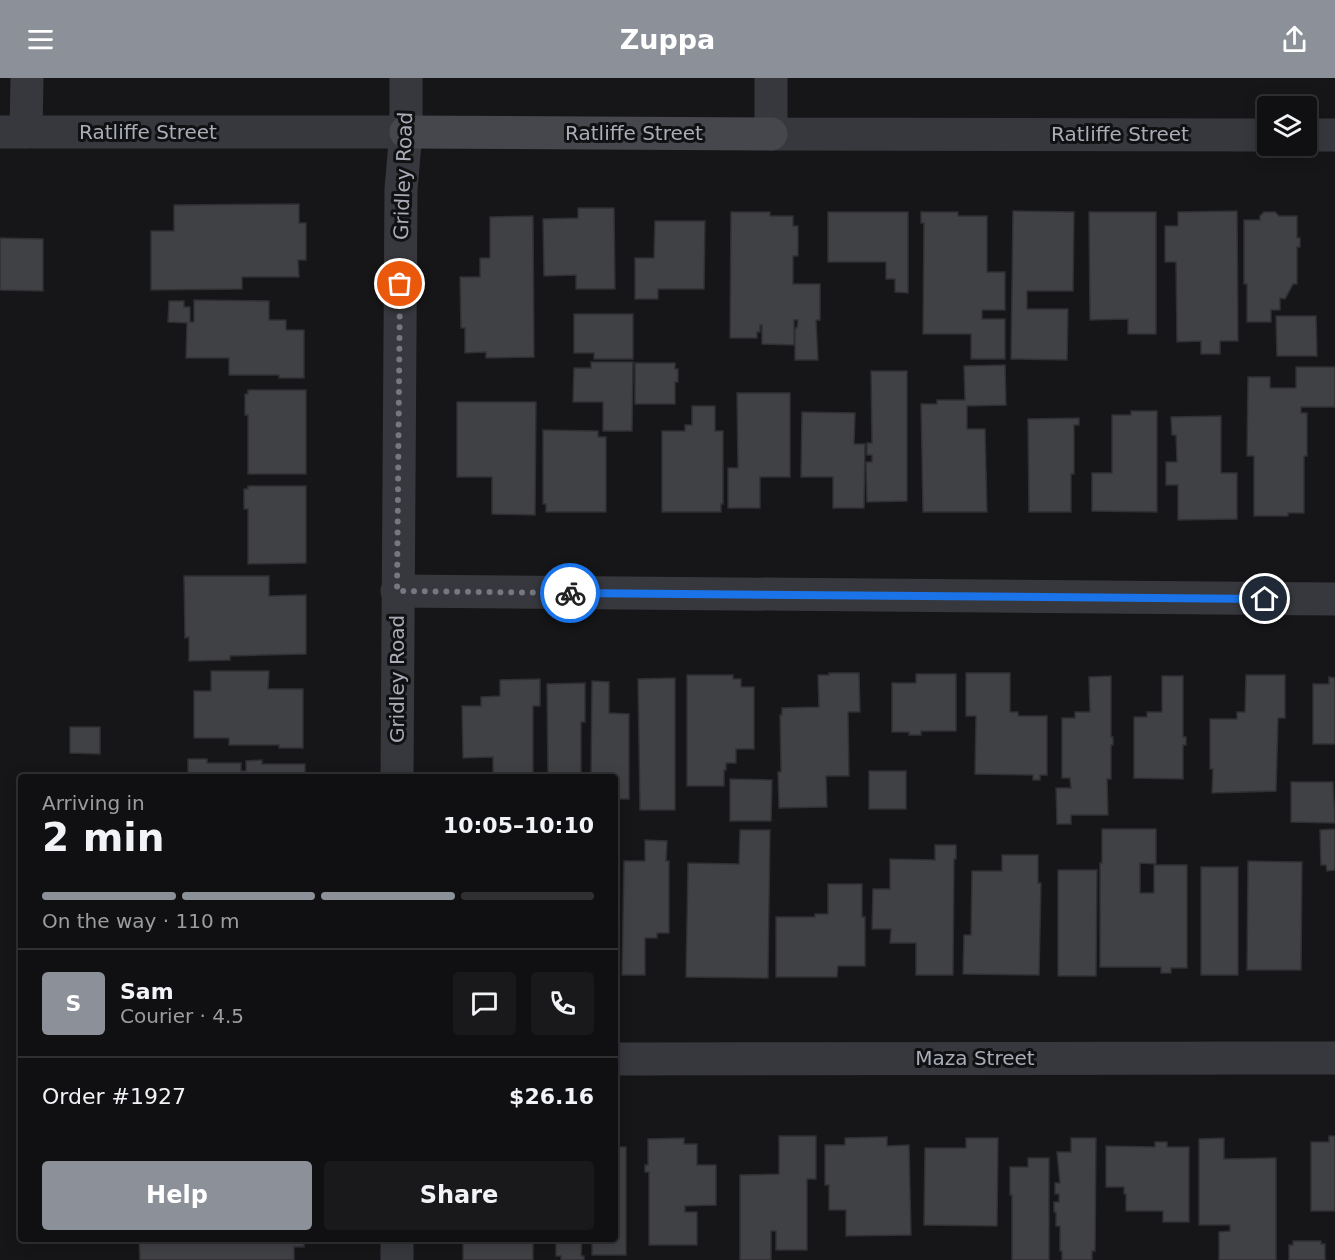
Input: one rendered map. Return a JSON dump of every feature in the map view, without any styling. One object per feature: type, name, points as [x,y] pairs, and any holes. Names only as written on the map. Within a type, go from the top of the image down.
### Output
[{"type":"street","points":[[13,132],[27,78]]},
{"type":"street","name":"Gridley Road","points":[[397,774],[400,189],[406,132],[406,78]]},
{"type":"street","points":[[771,78],[771,134]]},
{"type":"street","name":"Ratliffe Street","points":[[13,132],[1257,135]]},
{"type":"street","points":[[1317,135],[1335,135]]},
{"type":"street","points":[[397,591],[1335,599]]},
{"type":"street","name":"Maza Street","points":[[618,1059],[1335,1058]]},
{"type":"street","points":[[397,1242],[397,1260]]},
{"type":"building","points":[[299,204],[299,223],[306,223],[306,260],[298,260],[299,277],[242,277],[242,289],[151,290],[151,231],[174,231],[174,205]]},
{"type":"building","points":[[578,208],[614,208],[615,289],[576,289],[576,275],[544,276],[543,219],[578,218]]},
{"type":"building","points":[[1013,211],[1074,212],[1073,291],[1027,291],[1027,309],[1068,309],[1067,360],[1011,359]]},
{"type":"building","points":[[1237,211],[1238,341],[1220,341],[1220,354],[1201,354],[1201,341],[1177,342],[1176,262],[1165,262],[1165,226],[1178,226],[1178,212]]},
{"type":"building","points":[[731,212],[770,212],[770,216],[793,216],[793,226],[798,226],[798,256],[793,256],[793,284],[820,284],[820,320],[816,320],[818,360],[795,360],[795,328],[797,328],[798,320],[794,320],[794,345],[762,344],[762,325],[760,325],[760,332],[757,332],[757,338],[730,338]]},
{"type":"building","points":[[828,212],[908,212],[908,293],[895,292],[895,279],[886,279],[886,262],[828,262]]},
{"type":"building","points":[[921,212],[958,212],[958,216],[987,216],[987,272],[1005,272],[1005,310],[982,310],[982,319],[1005,319],[1005,359],[971,359],[971,334],[923,334],[924,223],[921,223]]},
{"type":"building","points":[[1089,212],[1156,212],[1156,334],[1128,334],[1128,319],[1090,320]]},
{"type":"building","points":[[1264,212],[1275,212],[1279,216],[1297,216],[1297,238],[1300,238],[1300,247],[1297,247],[1297,284],[1293,284],[1285,299],[1280,298],[1280,310],[1271,310],[1271,322],[1247,322],[1247,284],[1244,284],[1244,220],[1260,220]]},
{"type":"building","points":[[533,216],[534,357],[486,358],[486,352],[465,353],[465,328],[461,328],[460,277],[480,277],[480,258],[490,258],[490,217]]},
{"type":"building","points":[[655,221],[705,221],[704,289],[658,289],[658,299],[635,299],[635,258],[654,258]]},
{"type":"building","points":[[0,238],[43,239],[43,291],[0,290]]},
{"type":"building","points":[[194,300],[269,301],[269,320],[286,320],[286,330],[304,330],[304,378],[279,378],[279,375],[229,375],[229,358],[186,358],[187,323],[168,322],[169,301],[184,301],[184,307],[190,307],[190,322],[194,322]]},
{"type":"building","points":[[574,314],[633,314],[633,359],[594,359],[594,353],[574,353]]},
{"type":"building","points":[[1276,316],[1316,316],[1317,356],[1277,356]]},
{"type":"building","points":[[591,362],[633,362],[632,431],[603,431],[603,402],[573,402],[574,368],[591,368]]},
{"type":"building","points":[[635,363],[675,363],[675,369],[678,369],[678,382],[675,382],[675,404],[635,404]]},
{"type":"building","points":[[1005,365],[1006,405],[967,406],[967,429],[985,429],[987,512],[923,512],[921,404],[937,404],[937,400],[965,400],[964,366]]},
{"type":"building","points":[[1296,367],[1335,367],[1335,407],[1301,407],[1301,413],[1307,413],[1304,513],[1288,513],[1288,516],[1254,516],[1254,456],[1247,456],[1248,377],[1270,377],[1270,388],[1296,388]]},
{"type":"building","points":[[871,371],[907,371],[907,501],[867,502],[866,462],[872,462],[872,455],[867,455],[867,443],[872,443]]},
{"type":"building","points":[[248,390],[306,390],[306,474],[248,474],[248,415],[245,415],[245,394],[248,394]]},
{"type":"building","points":[[737,393],[790,393],[790,477],[760,477],[760,508],[728,508],[728,468],[738,468]]},
{"type":"building","points":[[457,402],[536,402],[535,515],[492,514],[492,477],[457,477]]},
{"type":"building","points":[[692,406],[715,406],[715,431],[723,431],[723,504],[721,504],[721,512],[662,512],[662,431],[685,431],[685,425],[692,425]]},
{"type":"building","points":[[1131,411],[1157,411],[1157,512],[1092,511],[1092,473],[1112,473],[1112,415],[1131,415]]},
{"type":"building","points":[[802,412],[855,413],[854,444],[865,444],[864,508],[833,508],[833,477],[801,477]]},
{"type":"building","points":[[1221,416],[1221,473],[1237,473],[1237,519],[1178,520],[1178,485],[1166,485],[1166,462],[1177,462],[1176,435],[1172,435],[1171,417]]},
{"type":"building","points":[[1079,418],[1079,425],[1074,425],[1071,512],[1029,512],[1028,419]]},
{"type":"building","points":[[543,430],[598,431],[598,437],[606,437],[606,512],[546,512],[546,504],[543,504]]},
{"type":"building","points":[[248,486],[306,486],[306,563],[248,564],[248,509],[244,509],[244,489],[248,489]]},
{"type":"building","points":[[184,576],[269,576],[269,596],[306,595],[306,654],[230,656],[230,660],[189,661],[189,637],[185,638]]},
{"type":"building","points":[[211,671],[269,671],[268,689],[303,689],[303,748],[279,748],[279,745],[229,745],[229,738],[194,738],[194,691],[211,691]]},
{"type":"building","points":[[829,673],[859,673],[860,712],[848,712],[849,776],[826,776],[827,807],[779,808],[778,772],[781,772],[780,715],[782,715],[782,708],[819,707],[818,675],[829,675]]},
{"type":"building","points":[[966,673],[1010,673],[1010,712],[1018,712],[1018,716],[1047,716],[1047,775],[1040,775],[1040,780],[1033,780],[1033,775],[975,774],[976,716],[966,716]]},
{"type":"building","points":[[916,674],[956,674],[956,731],[921,731],[921,735],[892,732],[892,683],[916,683]]},
{"type":"building","points":[[687,675],[733,675],[733,679],[741,679],[741,687],[754,687],[754,749],[736,749],[736,763],[726,763],[724,786],[687,786]]},
{"type":"building","points":[[1246,675],[1285,675],[1285,718],[1278,718],[1276,791],[1212,793],[1210,719],[1237,719],[1237,712],[1245,712]]},
{"type":"building","points":[[1111,676],[1113,745],[1111,745],[1111,779],[1107,779],[1108,815],[1071,815],[1071,824],[1057,824],[1056,788],[1071,788],[1070,778],[1062,778],[1062,718],[1075,718],[1075,712],[1090,712],[1089,677]]},
{"type":"building","points":[[1162,676],[1183,676],[1183,737],[1186,737],[1186,745],[1183,745],[1183,779],[1134,778],[1134,717],[1147,717],[1147,712],[1162,712]]},
{"type":"building","points":[[1329,677],[1335,678],[1335,744],[1313,744],[1313,684],[1329,684]]},
{"type":"building","points":[[675,678],[675,810],[640,810],[638,679]]},
{"type":"building","points":[[540,679],[540,706],[533,706],[533,774],[493,774],[493,757],[463,758],[462,706],[481,706],[481,697],[500,696],[500,680]]},
{"type":"building","points":[[592,681],[609,682],[609,713],[629,714],[629,799],[618,799],[618,774],[591,774]]},
{"type":"building","points":[[585,683],[585,722],[581,722],[581,774],[548,774],[547,684]]},
{"type":"building","points":[[70,727],[100,727],[100,754],[70,753]]},
{"type":"building","points":[[188,759],[207,759],[207,763],[241,763],[241,771],[246,771],[246,761],[262,760],[262,764],[305,764],[305,774],[188,774]]},
{"type":"building","points":[[869,771],[906,771],[906,809],[869,809]]},
{"type":"building","points":[[730,779],[772,780],[771,821],[730,821]]},
{"type":"building","points":[[1291,782],[1333,782],[1335,823],[1291,822]]},
{"type":"building","points":[[1102,829],[1156,829],[1156,864],[1140,863],[1140,893],[1154,893],[1154,865],[1187,865],[1187,968],[1171,968],[1171,973],[1161,973],[1161,967],[1100,967]]},
{"type":"building","points":[[1335,829],[1335,870],[1327,871],[1326,865],[1321,865],[1320,830]]},
{"type":"building","points":[[740,830],[770,830],[768,978],[686,977],[688,863],[739,864]]},
{"type":"building","points":[[645,840],[667,841],[669,933],[657,933],[657,938],[645,938],[645,975],[622,975],[624,861],[645,861]]},
{"type":"building","points":[[935,845],[956,845],[953,975],[916,975],[916,943],[890,943],[891,929],[872,929],[873,889],[890,889],[890,859],[935,860]]},
{"type":"building","points":[[1002,855],[1038,855],[1038,883],[1041,883],[1039,975],[963,974],[964,935],[971,935],[972,871],[1002,871]]},
{"type":"building","points":[[1248,861],[1302,862],[1301,970],[1247,970]]},
{"type":"building","points":[[1201,867],[1238,867],[1238,975],[1201,975]]},
{"type":"building","points":[[1058,870],[1097,870],[1096,976],[1058,976]]},
{"type":"building","points":[[828,884],[862,884],[865,966],[838,966],[837,977],[776,977],[776,917],[815,917],[815,914],[828,914]]},
{"type":"building","points":[[779,1136],[816,1136],[816,1179],[807,1179],[807,1250],[776,1250],[776,1231],[771,1231],[771,1260],[740,1260],[740,1175],[779,1174]]},
{"type":"building","points":[[1329,1136],[1335,1136],[1335,1211],[1311,1211],[1311,1142],[1329,1142]]},
{"type":"building","points":[[887,1137],[887,1146],[909,1145],[911,1235],[846,1236],[846,1210],[829,1210],[829,1185],[825,1185],[825,1145],[845,1145],[845,1138]]},
{"type":"building","points":[[684,1138],[684,1144],[697,1144],[697,1165],[716,1165],[716,1205],[685,1206],[685,1212],[697,1212],[697,1245],[649,1245],[649,1172],[645,1172],[645,1165],[648,1165],[648,1139]]},
{"type":"building","points":[[966,1138],[998,1138],[997,1226],[924,1225],[925,1148],[966,1148]]},
{"type":"building","points":[[1071,1138],[1096,1138],[1095,1251],[1092,1251],[1092,1260],[1062,1260],[1062,1251],[1060,1251],[1060,1226],[1056,1226],[1056,1212],[1054,1212],[1054,1202],[1059,1202],[1059,1194],[1055,1194],[1055,1183],[1060,1183],[1057,1152],[1071,1152]]},
{"type":"building","points":[[1224,1138],[1224,1159],[1276,1158],[1276,1260],[1219,1260],[1219,1232],[1230,1231],[1230,1225],[1199,1225],[1199,1139]]},
{"type":"building","points":[[1155,1142],[1167,1142],[1167,1147],[1189,1147],[1189,1222],[1163,1222],[1163,1211],[1126,1211],[1124,1187],[1106,1187],[1106,1146],[1155,1147]]},
{"type":"building","points":[[618,1147],[626,1147],[626,1255],[592,1255],[592,1242],[618,1242]]},
{"type":"building","points":[[1028,1158],[1049,1158],[1049,1260],[1012,1260],[1010,1167],[1028,1167]]},
{"type":"building","points":[[1293,1241],[1321,1241],[1321,1244],[1325,1244],[1325,1260],[1289,1260],[1289,1245],[1293,1245]]},
{"type":"building","points":[[139,1242],[304,1242],[304,1247],[294,1247],[294,1260],[140,1260]]},
{"type":"building","points":[[463,1242],[533,1242],[533,1260],[463,1260]]},
{"type":"building","points":[[556,1242],[582,1242],[581,1256],[584,1256],[584,1260],[561,1260],[561,1256],[556,1256]]},
{"type":"way so far","points":[[400,284],[397,591],[570,593]]},
{"type":"route","points":[[570,593],[1265,599]]}]
